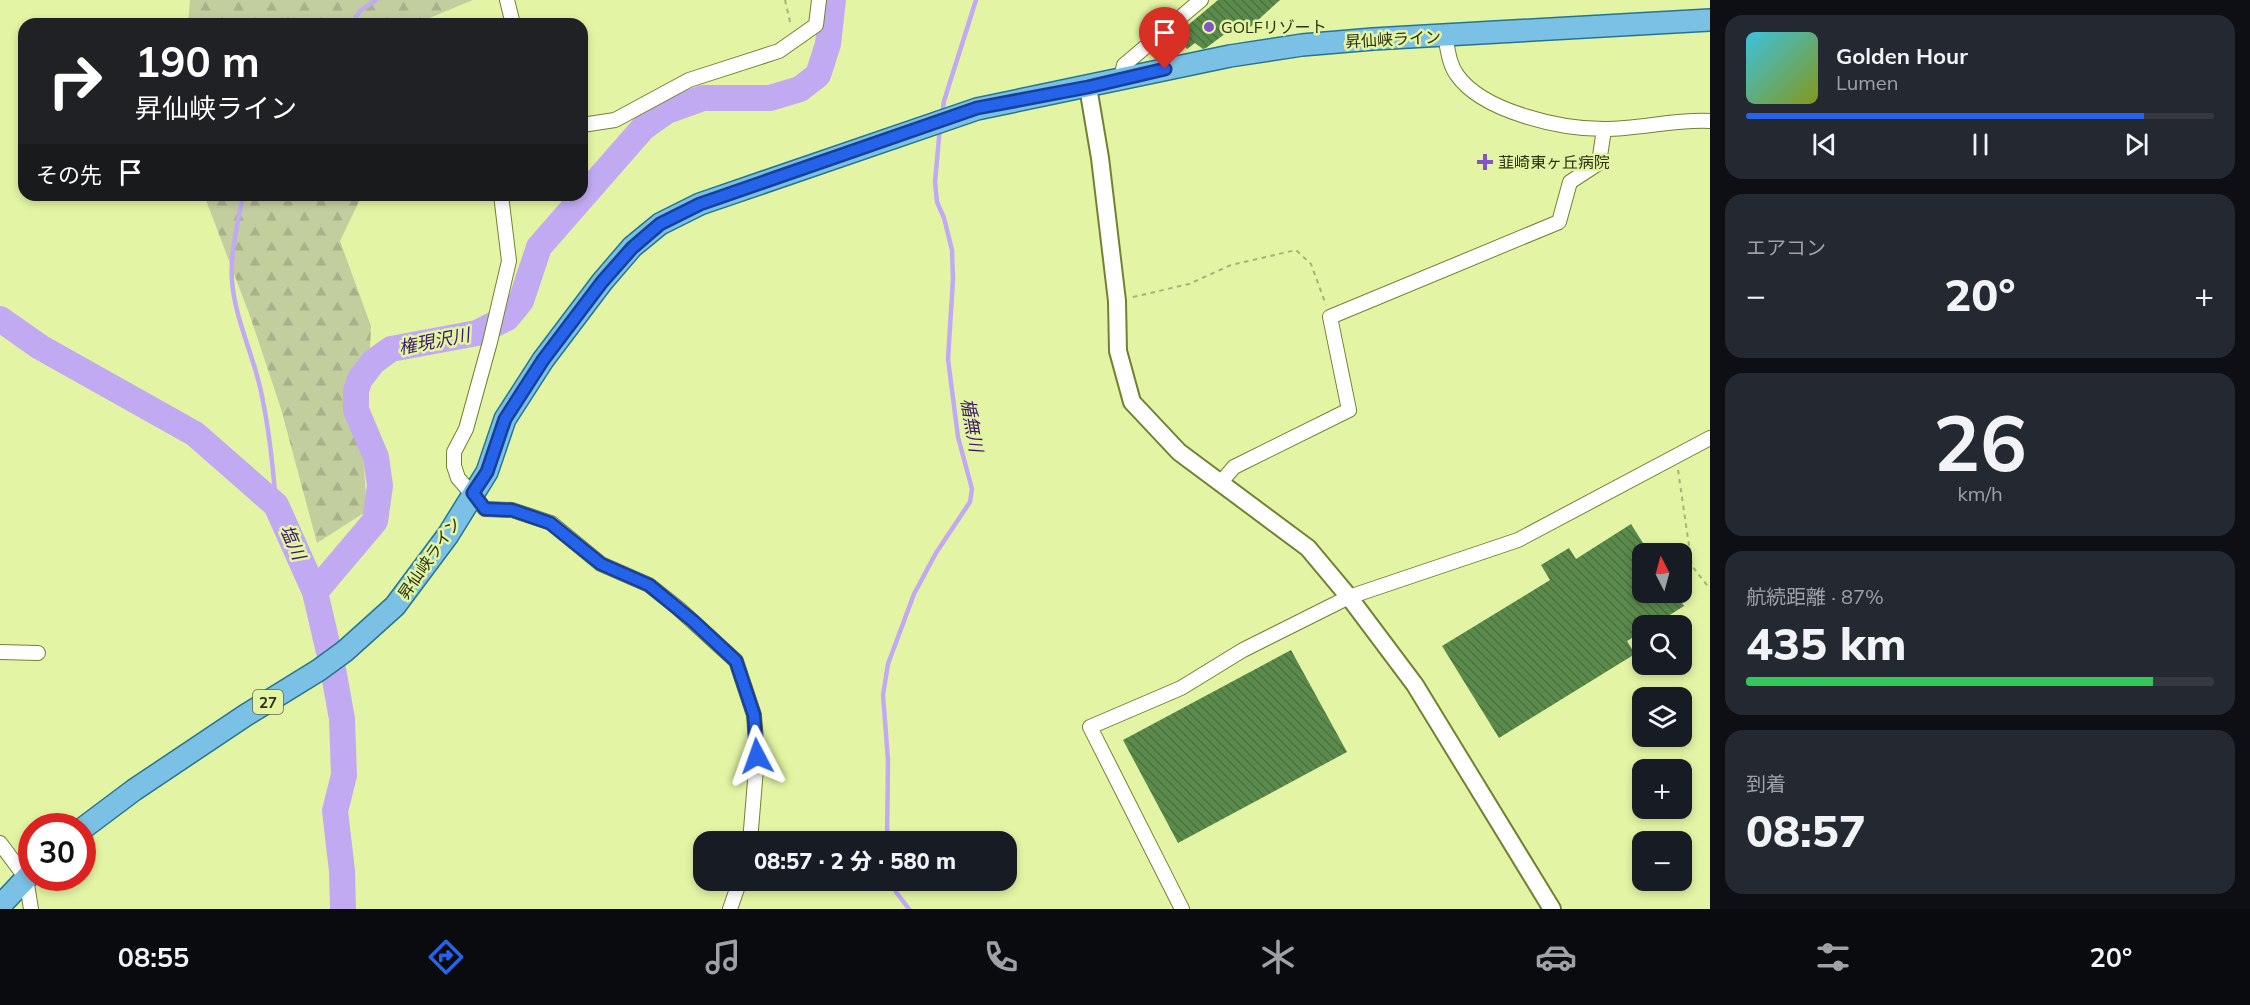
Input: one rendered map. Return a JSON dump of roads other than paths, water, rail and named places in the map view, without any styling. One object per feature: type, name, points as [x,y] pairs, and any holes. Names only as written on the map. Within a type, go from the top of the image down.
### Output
[{"type":"main road","name":"昇仙峡ライン","points":[[96,818],[134,790],[246,715],[319,670],[345,651],[395,606],[448,535],[487,472],[505,419],[543,360],[602,282],[632,248],[660,224],[700,204],[977,108],[1230,56],[1302,45],[1710,20]]},
{"type":"main road","points":[[0,906],[18,887]]},
{"type":"street","points":[[507,0],[512,18]]},
{"type":"street","points":[[588,124],[615,120],[689,80],[779,51],[816,25],[819,0]]},
{"type":"street","points":[[1121,78],[1124,65],[1201,0]]},
{"type":"street","points":[[1445,36],[1450,62],[1458,76],[1488,102],[1548,124],[1604,129],[1710,121]]},
{"type":"street","points":[[1088,87],[1100,158],[1117,301],[1118,351],[1132,402],[1179,452],[1308,548],[1349,597],[1415,685],[1552,909]]},
{"type":"street","points":[[1221,482],[1234,467],[1349,410],[1330,316],[1559,222],[1570,182],[1599,163],[1604,129]]},
{"type":"street","points":[[502,201],[509,261],[466,429],[454,452],[454,466],[458,478],[485,509],[512,510],[550,523],[601,564],[649,585],[736,661],[754,715],[757,756],[751,831]]},
{"type":"street","points":[[1182,909],[1090,727],[1181,688],[1243,650],[1349,597],[1518,540],[1710,438]]},
{"type":"street","points":[[0,652],[38,653]]},
{"type":"street","points":[[0,843],[18,863]]},
{"type":"street","points":[[30,891],[31,909]]},
{"type":"street","points":[[730,909],[736,891]]},
{"type":"waterway","points":[[355,18],[360,11],[376,0]]},
{"type":"waterway","name":"権現沢川","points":[[588,191],[643,128],[667,111],[703,98],[770,98],[800,89],[818,75],[828,44],[833,0]]},
{"type":"waterway","name":"楯無川","points":[[942,116],[944,101],[976,0]]},
{"type":"waterway","name":"楯無川","points":[[887,831],[888,760],[883,695],[888,664],[914,594],[936,553],[970,502],[972,489],[958,437],[948,359],[953,279],[952,250],[944,218],[937,202],[935,182],[940,127]]},
{"type":"waterway","points":[[242,201],[233,249],[232,281],[240,322],[257,374],[263,402],[276,505]]},
{"type":"waterway","name":"権現沢川","points":[[315,592],[375,521],[380,486],[376,457],[356,410],[356,390],[360,379],[373,362],[391,349],[477,333],[507,318],[521,301],[539,247],[579,201]]},
{"type":"waterway","name":"塩川","points":[[0,319],[40,347],[195,434],[276,505],[315,592],[342,719],[344,775],[335,811],[342,871],[343,909]]},
{"type":"waterway","name":"楯無川","points":[[896,891],[909,909]]},
{"type":"place","name":"GOLFリゾート","points":[[1209,27]]},
{"type":"place","name":"韮崎東ヶ丘病院","points":[[1485,162]]}]
